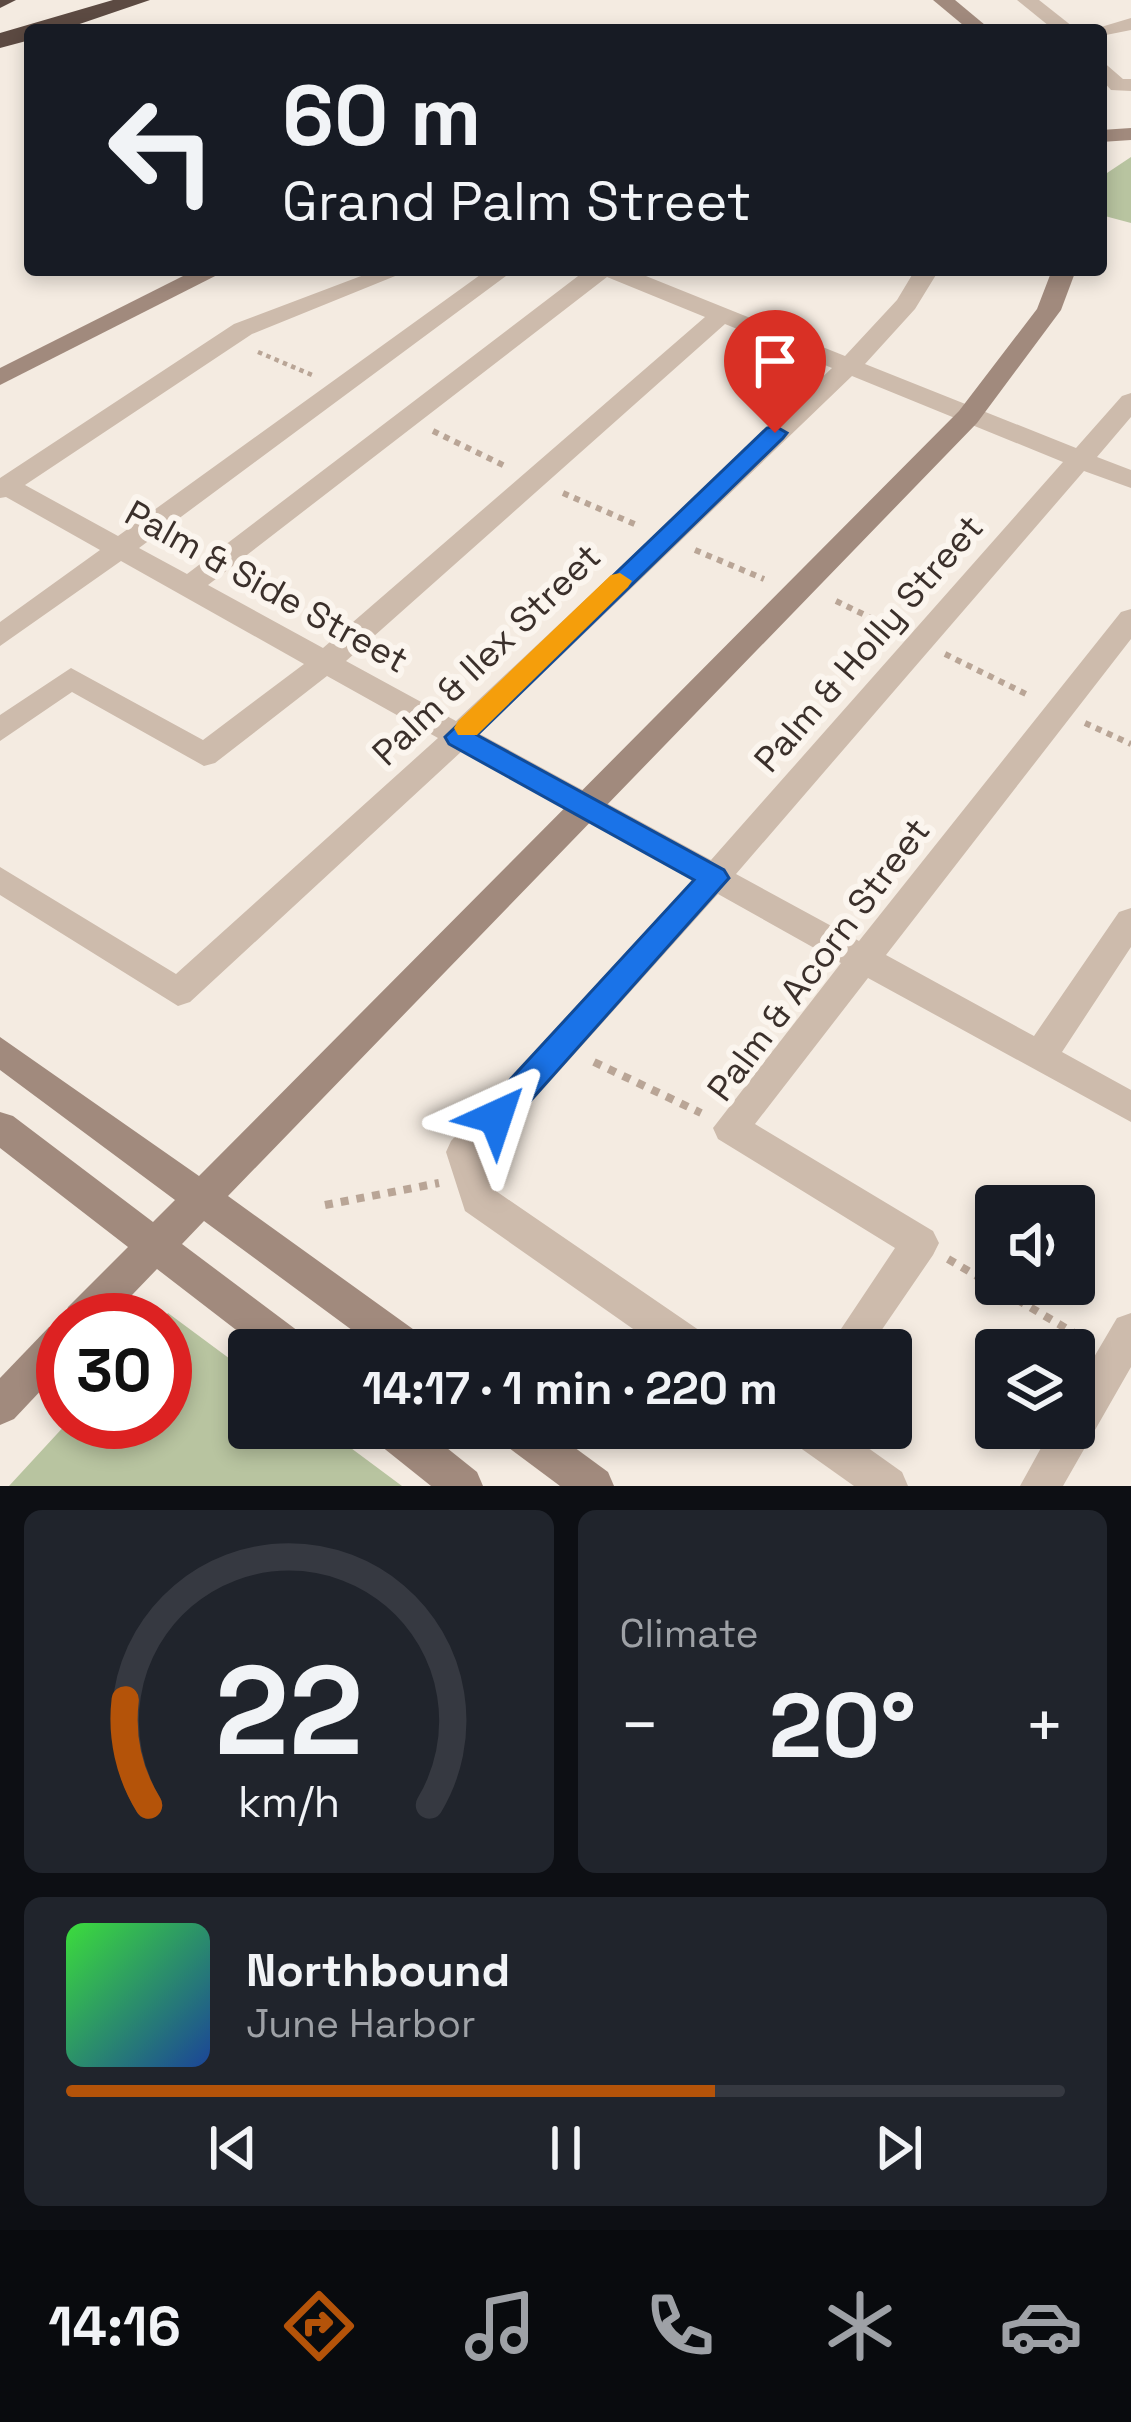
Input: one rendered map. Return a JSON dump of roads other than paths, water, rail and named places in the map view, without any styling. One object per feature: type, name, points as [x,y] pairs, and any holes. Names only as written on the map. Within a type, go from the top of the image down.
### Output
[{"type":"highway","points":[[57,24],[138,0]]},
{"type":"street","points":[[943,0],[973,24]]},
{"type":"street","points":[[1027,0],[1059,24]]},
{"type":"street","points":[[0,378],[201,276]]},
{"type":"street","points":[[3,488],[229,339],[383,276]]},
{"type":"street","points":[[0,636],[494,276]]},
{"type":"street","points":[[188,587],[593,276]]},
{"type":"street","points":[[625,276],[1131,480]]},
{"type":"street","name":"Palm & Ilex Street","points":[[0,879],[178,992],[458,737],[844,367],[907,304],[923,276]]},
{"type":"street","points":[[107,1293],[968,417],[1048,310],[1062,276]]},
{"type":"street","points":[[0,730],[71,678],[204,755],[326,663],[720,316]]},
{"type":"street","points":[[1082,460],[1131,401]]},
{"type":"street","name":"Palm & Holly Street","points":[[665,1329],[478,1199],[464,1152],[714,878],[1082,460]]},
{"type":"street","name":"Palm & Side Street","points":[[3,488],[1131,1107]]},
{"type":"street","name":"Palm & Acorn Street","points":[[861,1329],[920,1243],[731,1128],[1131,619]]},
{"type":"street","points":[[1039,1057],[1131,922]]},
{"type":"street","points":[[0,1051],[382,1329]]},
{"type":"street","points":[[0,1127],[156,1241],[266,1329]]},
{"type":"street","points":[[1040,1486],[1123,1344]]},
{"type":"street","points":[[0,1406],[36,1368]]},
{"type":"street","points":[[416,1449],[463,1486]]},
{"type":"street","points":[[543,1449],[593,1486]]},
{"type":"street","points":[[836,1449],[888,1486]]}]
